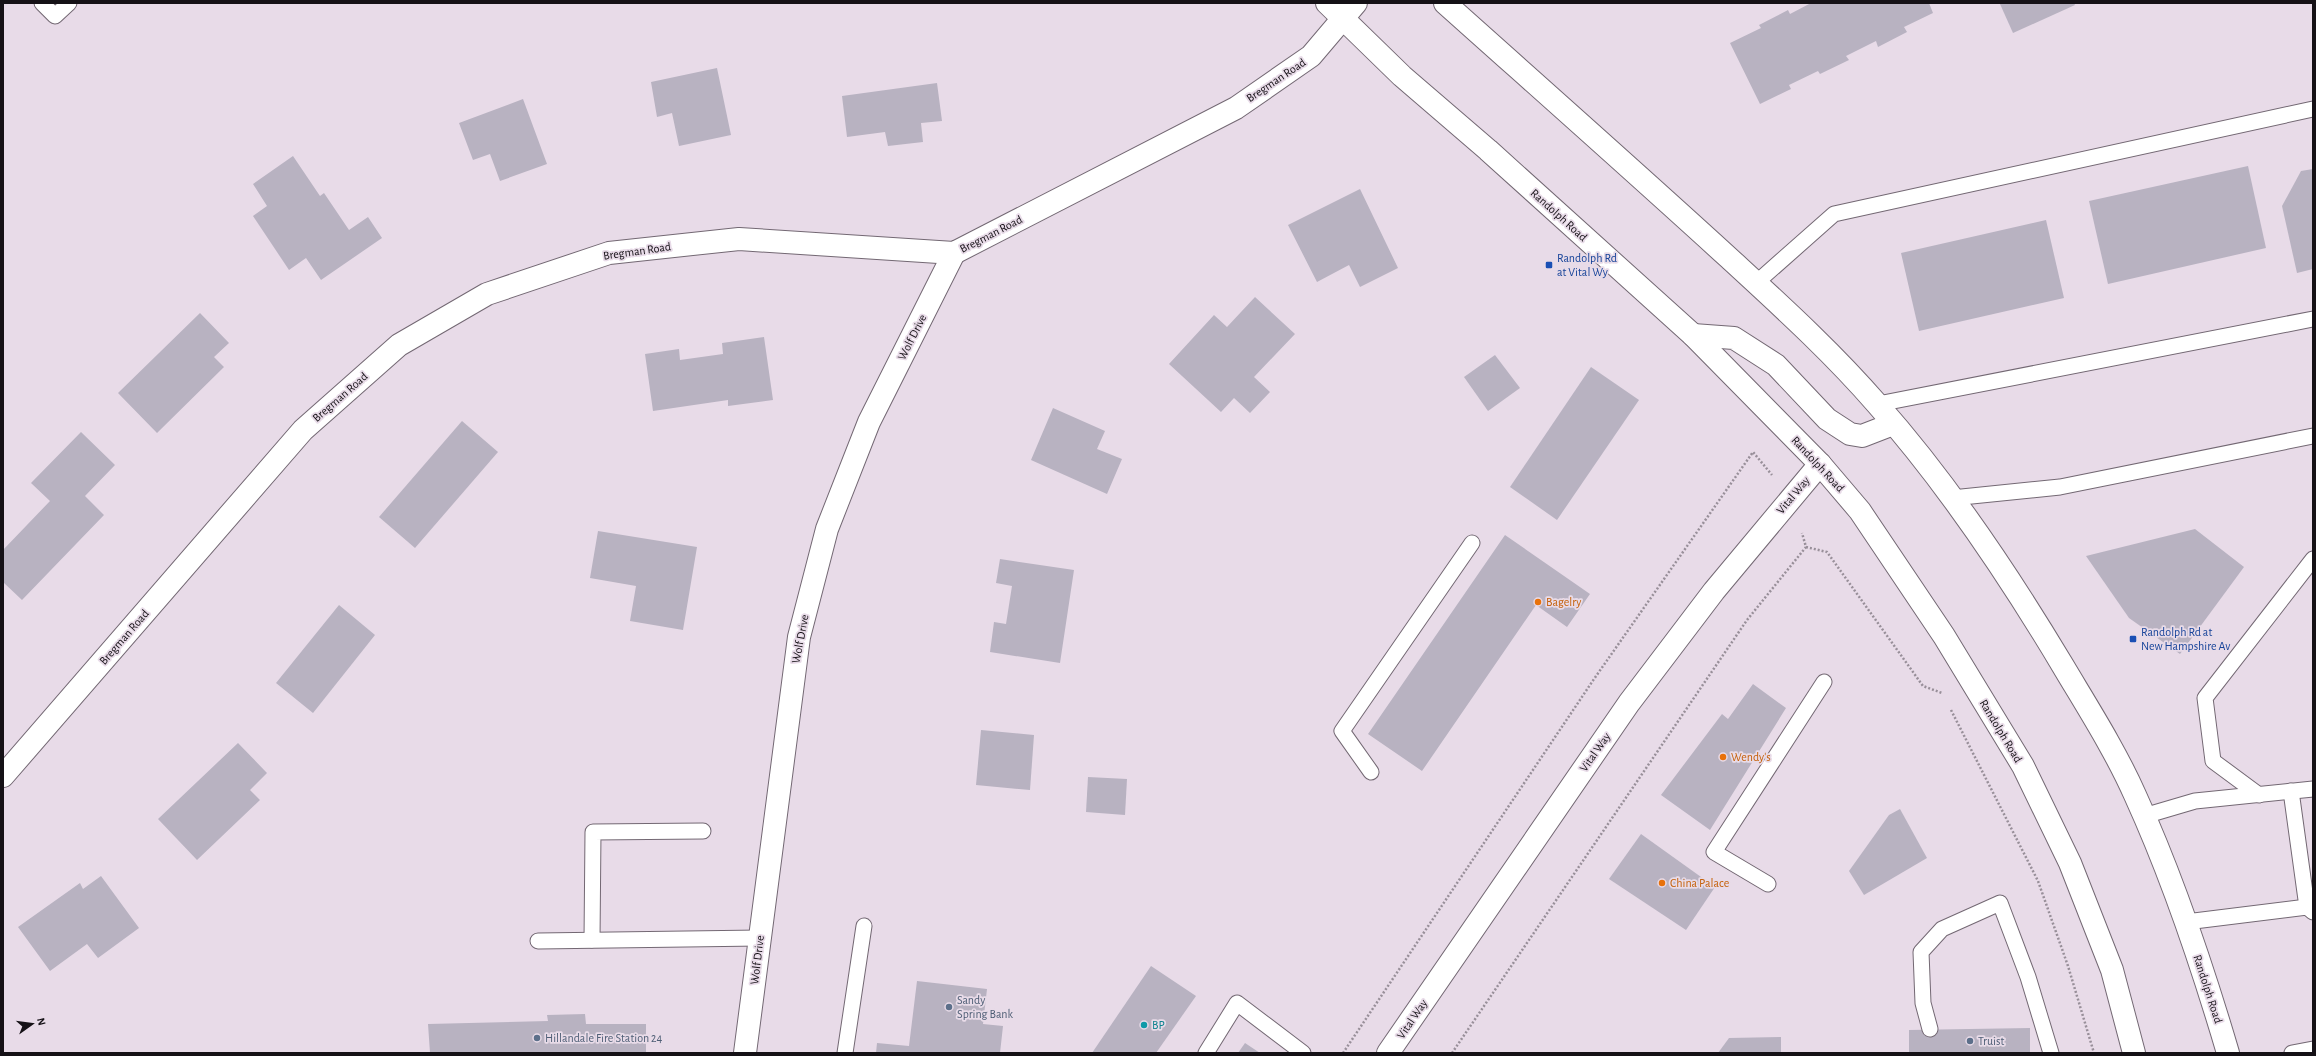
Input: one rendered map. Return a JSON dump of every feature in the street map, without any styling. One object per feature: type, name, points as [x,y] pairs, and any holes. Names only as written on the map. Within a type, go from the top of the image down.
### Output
[{"type":"street","name":"Randolph Road","points":[[1328,3],[1350,10],[1402,76],[1488,150],[1693,335],[1820,464],[1860,511],[1944,636],[2023,766],[2070,862],[2106,956],[2134,1053]]},
{"type":"street","name":"Randolph Road","points":[[1445,3],[1644,180],[1809,333],[1878,404],[1952,498],[2016,588],[2084,701],[2133,790],[2173,883],[2228,1053]]},
{"type":"street","name":"Bregman Road","points":[[3,776],[302,430],[399,345],[487,294],[609,253],[739,238],[954,253],[1236,108],[1311,56],[1350,10]]},
{"type":"street","name":"Wolf Drive","points":[[744,1053],[799,637],[827,529],[869,422],[954,253]]},
{"type":"street","points":[[1693,335],[1734,338],[1776,365],[1827,419],[1850,434],[1862,436],[1894,424]]},
{"type":"street","name":"Vital Way","points":[[1388,1053],[1629,702],[1714,591],[1820,464]]},
{"type":"lane","points":[[42,3],[56,16],[69,3]]},
{"type":"lane","points":[[1756,283],[1834,214],[2313,108]]},
{"type":"lane","points":[[1878,404],[2313,319]]},
{"type":"lane","points":[[1952,498],[2060,487],[2313,436]]},
{"type":"lane","points":[[1371,772],[1342,731],[1472,543]]},
{"type":"lane","points":[[2259,794],[2213,761],[2205,698],[2313,559]]},
{"type":"lane","points":[[1768,884],[1714,852],[1824,682]]},
{"type":"lane","points":[[2144,816],[2195,801],[2313,789]]},
{"type":"lane","points":[[2186,922],[2310,909],[2291,791]]},
{"type":"lane","points":[[592,940],[592,832],[703,831]]},
{"type":"lane","points":[[1930,1029],[1923,1003],[1921,952],[1942,929],[2000,903],[2028,976],[2051,1053]]},
{"type":"lane","points":[[845,1053],[864,926]]},
{"type":"lane","points":[[538,941],[760,938]]},
{"type":"lane","points":[[1206,1053],[1237,1003],[1301,1052]]},
{"type":"lane","points":[[2292,1053],[2313,1049]]},
{"type":"path","points":[[1343,1053],[1594,679],[1753,452],[1791,498],[1806,547]]},
{"type":"path","points":[[1806,547],[1827,552],[1923,686],[1943,694]]},
{"type":"path","points":[[1452,1053],[1747,620],[1806,547]]},
{"type":"path","points":[[1950,707],[2038,881],[2068,966],[2094,1053]]},
{"type":"building","points":[[1811,3],[1929,3],[1933,13],[1904,27],[1907,32],[1878,47],[1876,41],[1846,56],[1849,60],[1820,74],[1818,71],[1789,85],[1791,89],[1760,104],[1730,43],[1761,28],[1759,25],[1788,10],[1790,14]]},
{"type":"building","points":[[2074,3],[2075,5],[2013,33],[2000,4]]},
{"type":"building","points":[[717,68],[731,135],[679,146],[672,113],[657,117],[651,82]]},
{"type":"building","points":[[937,83],[942,121],[921,123],[923,142],[888,146],[885,132],[847,137],[842,96]]},
{"type":"building","points":[[523,99],[547,164],[500,181],[490,154],[473,160],[459,123]]},
{"type":"building","points":[[293,156],[320,196],[324,193],[349,230],[368,217],[382,238],[321,280],[306,258],[289,270],[253,216],[267,206],[253,184]]},
{"type":"building","points":[[2248,166],[2266,248],[2108,284],[2089,201]]},
{"type":"building","points":[[2313,169],[2313,269],[2297,273],[2282,206],[2301,171]]},
{"type":"building","points":[[1360,189],[1398,268],[1360,287],[1349,265],[1317,282],[1288,225]]},
{"type":"building","points":[[2046,220],[2064,298],[1919,331],[1901,253]]},
{"type":"building","points":[[1255,297],[1295,334],[1254,377],[1270,392],[1250,413],[1234,398],[1221,412],[1169,364],[1214,315],[1227,327]]},
{"type":"building","points":[[200,313],[229,343],[214,357],[224,367],[157,433],[118,393]]},
{"type":"building","points":[[764,337],[773,400],[728,406],[728,400],[653,411],[645,354],[679,349],[680,360],[723,354],[722,343]]},
{"type":"building","points":[[1495,355],[1520,388],[1488,411],[1464,377]]},
{"type":"building","points":[[1591,367],[1639,400],[1557,520],[1510,487]]},
{"type":"building","points":[[1053,408],[1105,431],[1097,449],[1122,459],[1107,494],[1031,460]]},
{"type":"building","points":[[462,421],[498,452],[415,548],[379,517]]},
{"type":"building","points":[[81,432],[115,465],[85,496],[104,515],[22,600],[3,582],[3,550],[50,501],[31,483]]},
{"type":"building","points":[[2195,529],[2244,567],[2180,654],[2129,618],[2086,556]]},
{"type":"building","points":[[598,531],[697,547],[683,630],[630,621],[636,586],[590,578]]},
{"type":"building","points":[[1505,535],[1590,594],[1567,627],[1536,605],[1422,771],[1368,734]]},
{"type":"building","points":[[1000,559],[1074,570],[1060,663],[990,652],[994,622],[1006,624],[1012,586],[996,583]]},
{"type":"building","points":[[339,605],[375,635],[313,713],[276,683]]},
{"type":"building","name":"Wendy's","points":[[1753,684],[1786,708],[1710,830],[1661,795],[1722,714],[1728,719]]},
{"type":"building","points":[[981,730],[1034,735],[1030,790],[976,785]]},
{"type":"building","points":[[238,743],[267,773],[250,790],[260,800],[197,860],[158,819]]},
{"type":"building","points":[[1088,777],[1127,779],[1125,815],[1086,812]]},
{"type":"building","points":[[1900,809],[1927,858],[1864,895],[1849,871],[1889,815]]},
{"type":"building","name":"China Palace","points":[[1641,834],[1715,887],[1686,930],[1609,879]]},
{"type":"building","points":[[101,876],[139,928],[98,958],[87,944],[50,971],[18,927],[80,883],[83,889]]},
{"type":"building","name":"BP","points":[[1151,966],[1196,996],[1156,1053],[1092,1053]]},
{"type":"building","name":"Sandy Spring Bank","points":[[917,981],[987,989],[983,1024],[1003,1026],[1000,1053],[876,1053],[877,1043],[909,1046]]},
{"type":"building","name":"Hillandale Fire Station 24","points":[[585,1014],[586,1024],[646,1024],[646,1053],[430,1053],[428,1024],[548,1021],[547,1015]]},
{"type":"building","name":"Truist","points":[[2030,1028],[2030,1053],[1909,1053],[1909,1030]]},
{"type":"building","points":[[1781,1037],[1781,1053],[1718,1053],[1729,1038]]},
{"type":"building","points":[[1245,1043],[1260,1053],[1238,1053]]},
{"type":"place","name":"Randolph Rd at Vital Wy","points":[[1549,265]]},
{"type":"place","name":"Bagelry","points":[[1538,602]]},
{"type":"place","name":"Randolph Rd at New Hampshire Av","points":[[2133,639]]},
{"type":"place","name":"Wendy's","points":[[1723,757]]},
{"type":"place","name":"China Palace","points":[[1662,883]]},
{"type":"place","name":"Sandy Spring Bank","points":[[949,1007]]},
{"type":"place","name":"BP","points":[[1144,1025]]},
{"type":"place","name":"Hillandale Fire Station 24","points":[[537,1038]]},
{"type":"place","name":"Truist","points":[[1970,1041]]}]
